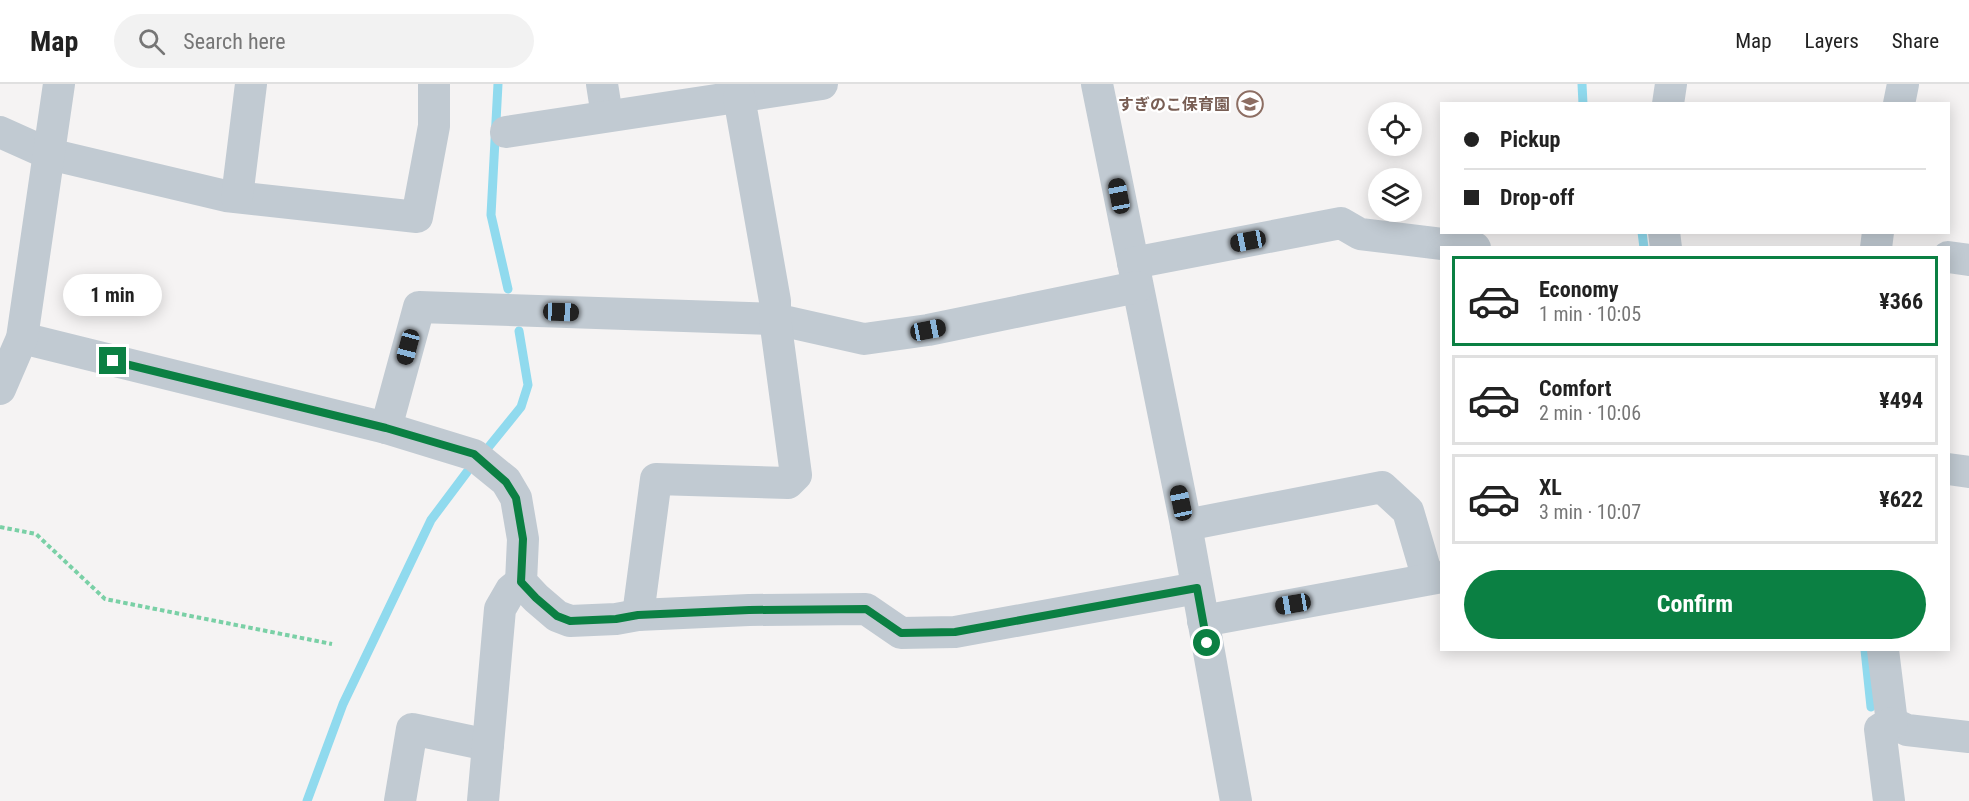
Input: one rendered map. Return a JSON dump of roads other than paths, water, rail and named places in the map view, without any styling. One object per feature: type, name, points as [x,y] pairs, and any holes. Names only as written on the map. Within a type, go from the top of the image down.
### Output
[{"type":"street","points":[[0,389],[22,338],[58,84]]},
{"type":"street","points":[[237,197],[251,84]]},
{"type":"street","points":[[0,132],[49,154],[226,196],[417,217],[434,126],[434,84]]},
{"type":"street","points":[[602,84],[607,116]]},
{"type":"street","points":[[506,132],[822,84]]},
{"type":"street","points":[[1097,84],[1186,525],[1236,801]]},
{"type":"street","points":[[1668,102],[1671,84]]},
{"type":"street","points":[[1899,102],[1903,84]]},
{"type":"street","points":[[638,615],[656,479],[788,483],[796,475],[775,319],[775,301],[739,98]]},
{"type":"street","points":[[386,428],[419,307],[775,319],[864,339],[928,330],[1341,223],[1360,234],[1459,246]]},
{"type":"street","points":[[1950,257],[1969,260]]},
{"type":"street","points":[[22,338],[386,428],[474,454],[506,482],[516,498],[523,539],[521,582],[557,616],[570,621],[616,619],[638,615],[749,610],[866,609],[901,633],[955,632],[1197,588]]},
{"type":"street","points":[[1950,469],[1969,472]]},
{"type":"street","points":[[1186,525],[1382,487],[1408,511],[1435,578],[1203,621]]},
{"type":"street","points":[[483,801],[500,609],[511,590],[521,582]]},
{"type":"street","points":[[1883,651],[1892,723]]},
{"type":"street","points":[[1892,723],[1907,730],[1969,737]]},
{"type":"street","points":[[1889,801],[1880,729],[1892,723]]},
{"type":"street","points":[[400,801],[412,729],[488,745]]},
{"type":"waterway","points":[[498,84],[491,215],[508,289]]},
{"type":"waterway","points":[[1582,84],[1583,102]]},
{"type":"waterway","points":[[1642,234],[1644,246]]},
{"type":"waterway","points":[[487,449],[521,407],[528,385],[519,331]]},
{"type":"waterway","points":[[307,801],[343,704],[431,520],[467,472]]},
{"type":"waterway","points":[[1865,651],[1871,707]]},
{"type":"place","name":"すぎのこ保育園","points":[[1250,104]]}]
